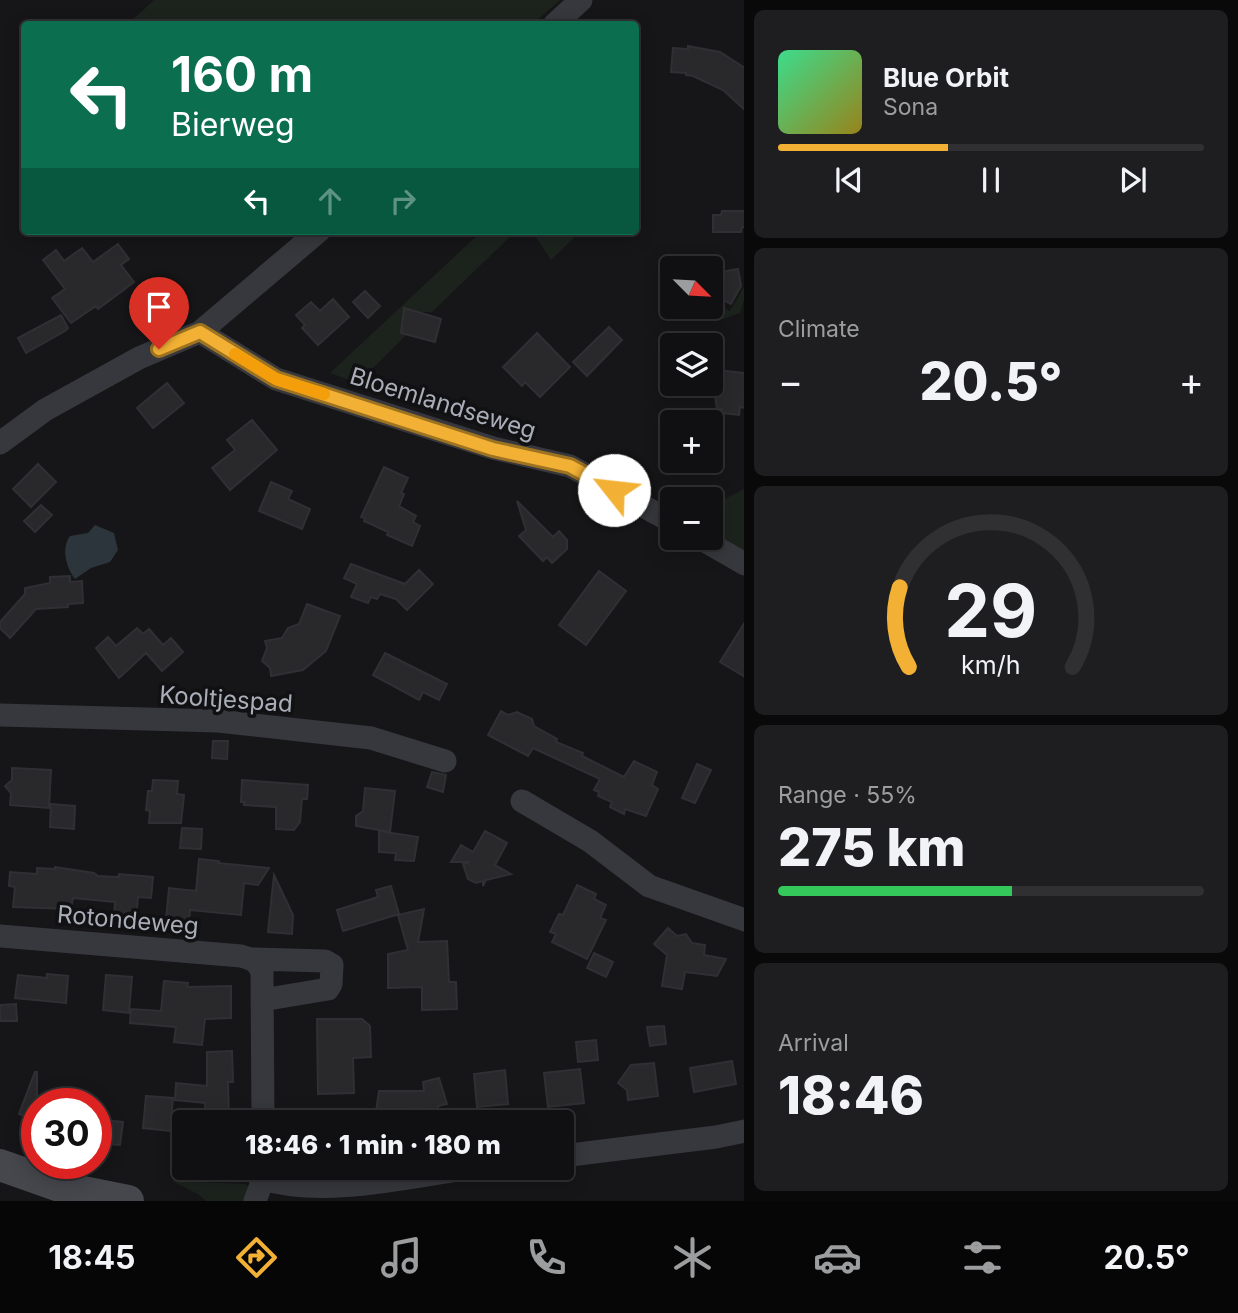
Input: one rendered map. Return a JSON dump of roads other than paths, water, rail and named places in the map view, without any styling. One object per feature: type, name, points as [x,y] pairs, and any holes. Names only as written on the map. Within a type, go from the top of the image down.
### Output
[{"type":"main road","points":[[0,1165],[68,1189],[128,1201]]},
{"type":"street","points":[[558,21],[581,0]]},
{"type":"street","points":[[0,443],[45,410],[139,358],[200,332],[314,235]]},
{"type":"street","name":"Bloemlandseweg","points":[[200,332],[276,379],[493,449],[570,466],[660,516]]},
{"type":"street","points":[[720,550],[744,564]]},
{"type":"street","name":"Kooltjespad","points":[[0,715],[232,723],[371,738],[445,761]]},
{"type":"street","points":[[522,801],[590,841],[649,886],[744,920]]},
{"type":"street","name":"Rotondeweg","points":[[0,936],[252,959],[325,961],[331,965],[331,984],[328,989],[262,1000]]},
{"type":"street","points":[[252,959],[260,966],[262,973],[262,1110]]},
{"type":"street","points":[[574,1155],[716,1137],[744,1130]]},
{"type":"street","points":[[255,1201],[261,1180]]},
{"type":"street","points":[[275,1180],[285,1186],[350,1185],[385,1180]]}]
